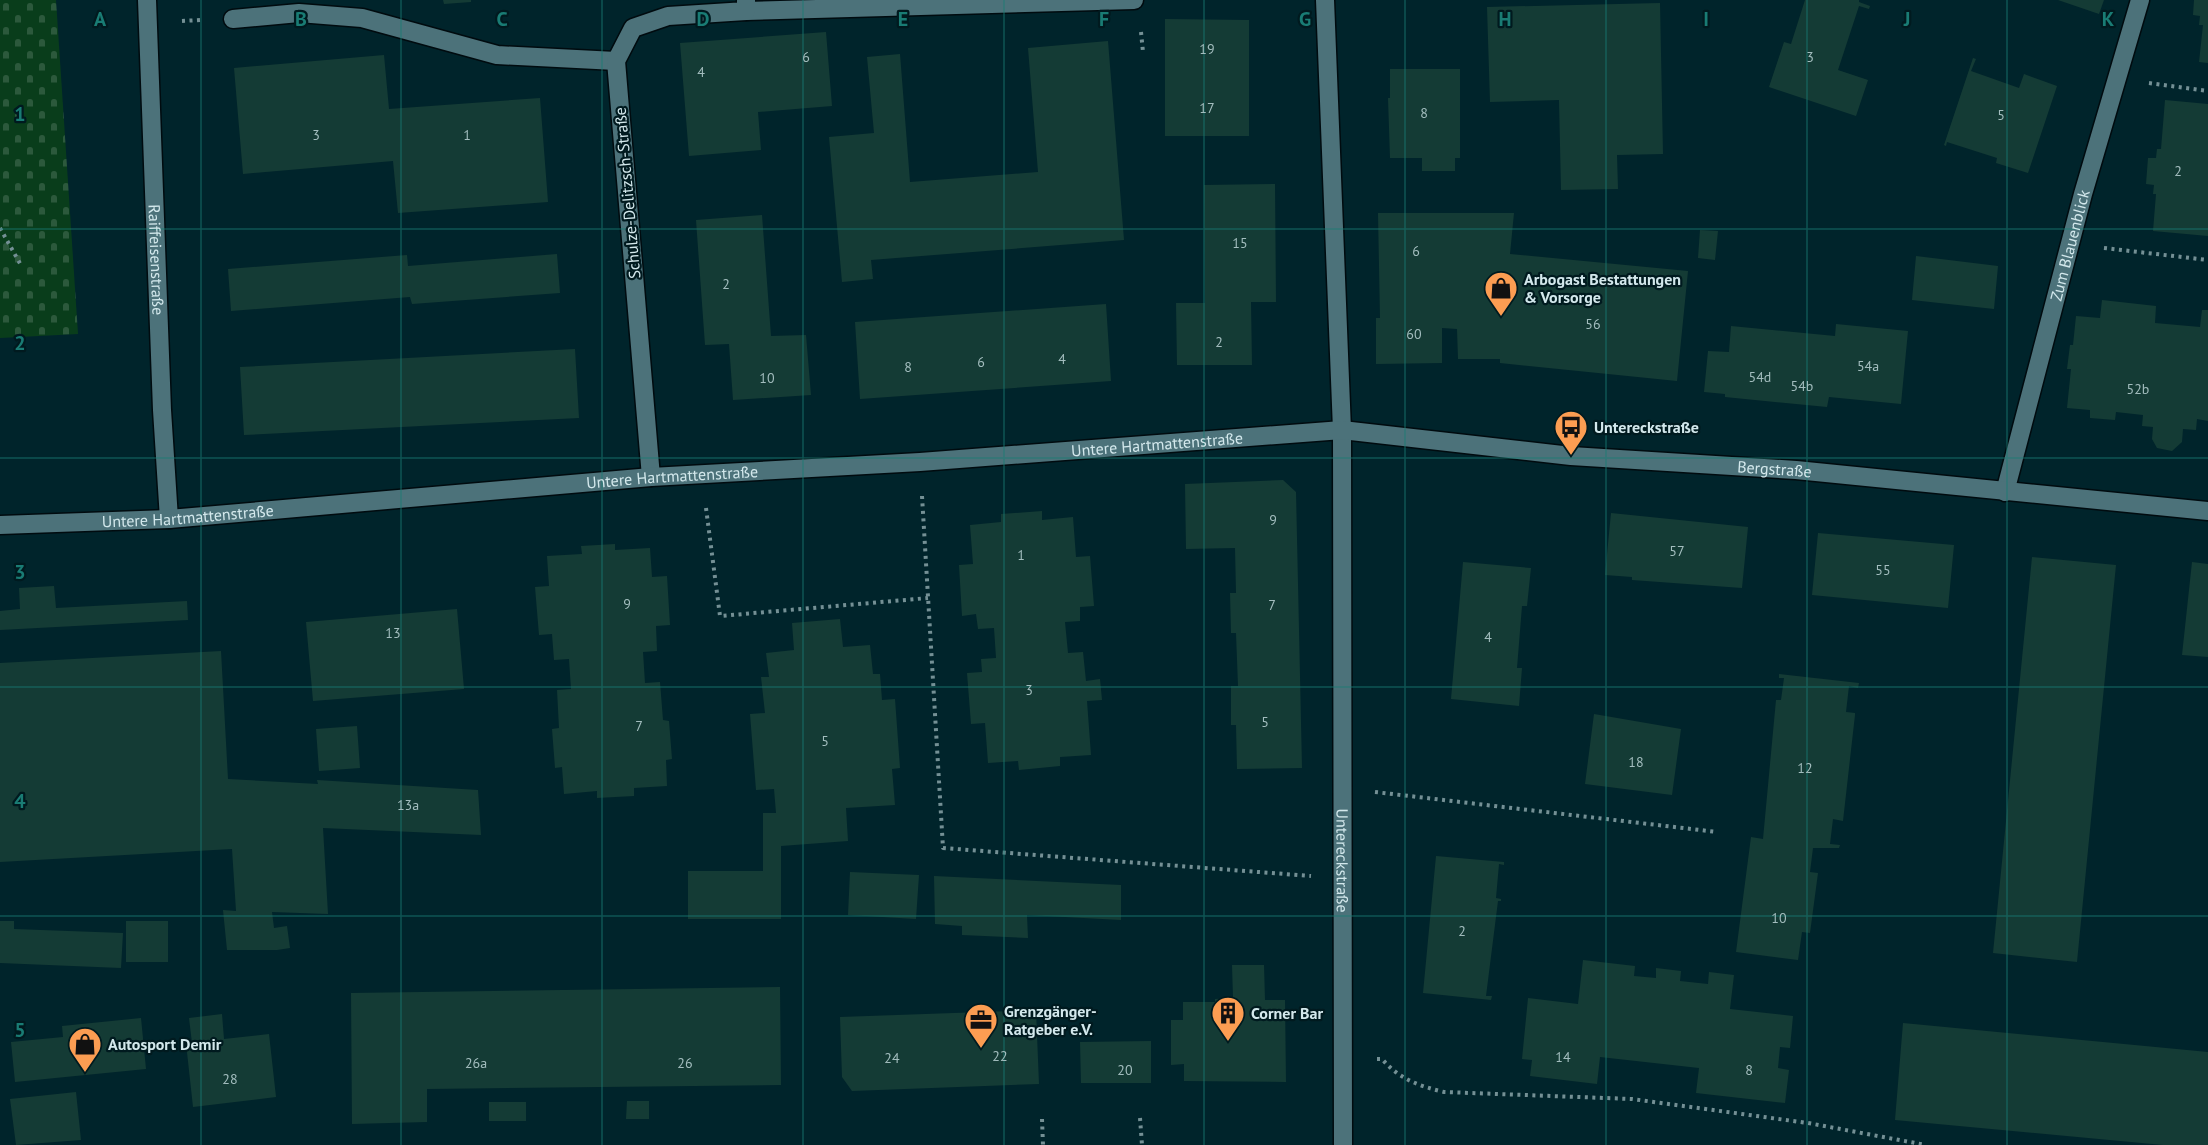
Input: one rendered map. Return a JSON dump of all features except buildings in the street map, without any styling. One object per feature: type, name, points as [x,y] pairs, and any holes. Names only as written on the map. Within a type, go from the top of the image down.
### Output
[{"type":"street","name":"Raiffeisenstraße","points":[[147,0],[162,410],[169,519]]},
{"type":"street","points":[[233,19],[299,13],[362,18],[497,55],[616,61],[633,27],[668,16],[746,5],[1134,0]]},
{"type":"street","name":"Untereckstraße","points":[[1325,0],[1342,430],[1343,1145]]},
{"type":"street","name":"Zum Blauenblick","points":[[2004,492],[2070,244],[2140,0]]},
{"type":"street","name":"Schulze-Delitzsch-Straße","points":[[616,61],[651,477]]},
{"type":"street","name":"Untere Hartmattenstraße","points":[[0,525],[169,519],[651,477],[920,462],[1342,430]]},
{"type":"street","name":"Bergstraße","points":[[1342,430],[1571,456],[1797,470],[2208,511]]},
{"type":"path","points":[[148,21],[233,19]]},
{"type":"path","points":[[2118,79],[2208,91]]},
{"type":"path","points":[[1,230],[22,267]]},
{"type":"path","points":[[2070,244],[2208,260]]},
{"type":"path","points":[[920,462],[943,848],[1343,879]]},
{"type":"path","points":[[702,475],[720,616],[928,598]]},
{"type":"path","points":[[1342,789],[1718,832]]},
{"type":"path","points":[[1342,1061],[1382,1059],[1392,1071],[1417,1085],[1444,1092],[1632,1099],[1808,1123],[1926,1145]]},
{"type":"path","points":[[1140,1118],[1142,1145]]},
{"type":"path","points":[[1042,1119],[1043,1145]]},
{"type":"green space","points":[[0,0],[56,0],[78,334],[0,338]]},
{"type":"place","name":"Arbogast Bestattungen & Vorsorge","points":[[1501,317]]},
{"type":"place","name":"Untereckstraße","points":[[1571,456]]},
{"type":"place","name":"Corner Bar","points":[[1228,1042]]},
{"type":"place","name":"Grenzgänger- Ratgeber e.V.","points":[[981,1049]]},
{"type":"place","name":"Autosport Demir","points":[[85,1073]]}]
